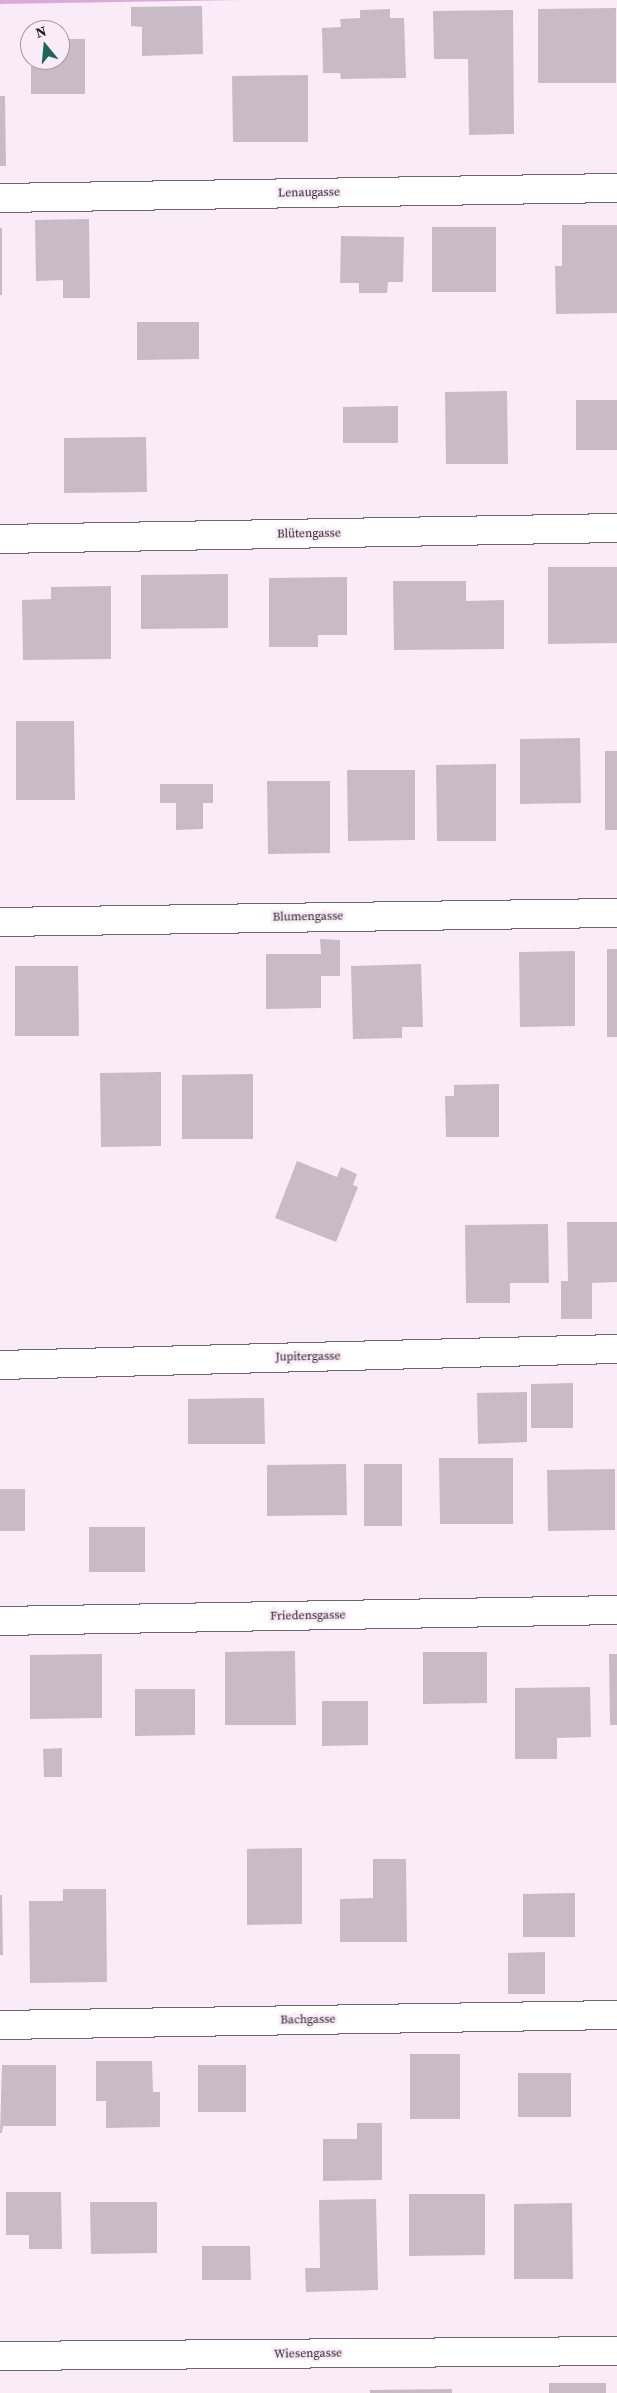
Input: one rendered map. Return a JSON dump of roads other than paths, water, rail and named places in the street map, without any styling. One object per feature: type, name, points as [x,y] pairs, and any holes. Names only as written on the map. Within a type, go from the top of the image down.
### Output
[{"type":"street","name":"Lenaugasse","points":[[0,198],[617,188]]},
{"type":"street","name":"Blütengasse","points":[[0,539],[617,528]]},
{"type":"street","name":"Blumengasse","points":[[0,922],[617,913]]},
{"type":"street","name":"Jupitergasse","points":[[0,1365],[617,1349]]},
{"type":"street","name":"Friedensgasse","points":[[0,1621],[617,1610]]},
{"type":"street","name":"Bachgasse","points":[[0,2024],[617,2015]]},
{"type":"street","name":"Wiesengasse","points":[[0,2356],[617,2351]]}]
